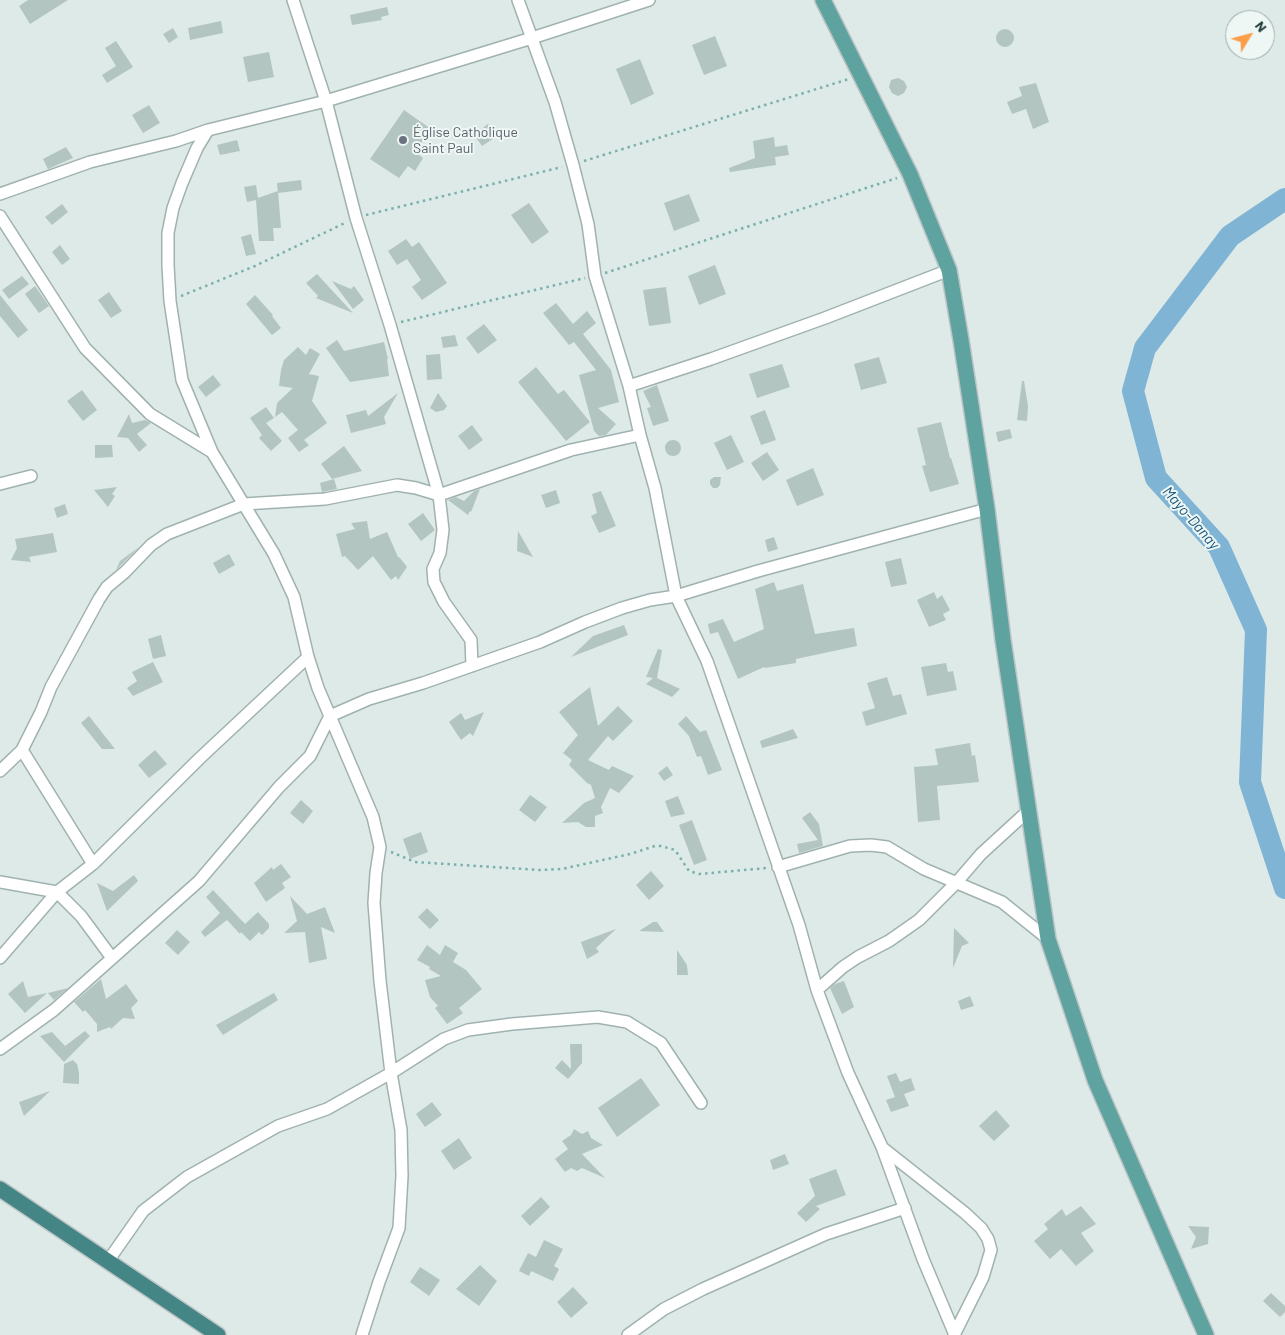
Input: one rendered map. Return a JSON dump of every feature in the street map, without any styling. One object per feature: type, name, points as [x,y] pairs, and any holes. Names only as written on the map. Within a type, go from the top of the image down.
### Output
[{"type":"highway","points":[[0,1189],[218,1335]]},
{"type":"main road","points":[[824,0],[910,174],[949,270],[987,510],[1003,640],[1048,939],[1095,1080],[1206,1335]]},
{"type":"street","points":[[293,0],[326,101],[356,218],[390,324],[439,495],[443,530],[440,553],[433,569],[434,582],[444,602],[471,640],[472,666]]},
{"type":"street","points":[[518,0],[555,102],[573,165],[588,224],[596,276],[655,488],[676,596],[707,661],[799,925],[817,990],[848,1073],[882,1148],[923,1259],[954,1335]]},
{"type":"street","points":[[0,194],[90,162],[326,101],[649,0]]},
{"type":"street","points":[[208,130],[182,183],[173,208],[168,232],[170,301],[182,380],[212,452],[274,554],[294,597],[308,657],[330,716],[373,817],[380,846],[374,902],[380,982],[400,1130],[402,1176],[399,1228],[362,1335]]},
{"type":"street","points":[[0,216],[85,348],[150,414],[212,452]]},
{"type":"street","points":[[628,386],[711,359],[825,318],[949,270]]},
{"type":"street","points":[[0,771],[22,750],[51,687],[107,587],[151,545],[168,534],[244,504],[325,499],[397,485],[439,495],[571,450],[640,435]]},
{"type":"street","points":[[0,484],[31,476]]},
{"type":"street","points":[[0,1049],[54,1010],[199,881],[279,787],[310,756],[330,716],[369,699],[423,683],[540,642],[622,608],[650,600],[676,596],[758,571],[987,510]]},
{"type":"street","points":[[0,958],[57,892],[93,864],[200,758],[308,657]]},
{"type":"street","points":[[22,750],[93,864]]},
{"type":"street","points":[[817,990],[858,956],[890,940],[919,920],[956,883],[981,854],[1028,811]]},
{"type":"street","points":[[778,867],[850,846],[871,845],[887,847],[924,869],[1002,902],[1048,939]]},
{"type":"street","points":[[0,882],[57,892],[81,916],[112,958]]},
{"type":"street","points":[[108,1261],[143,1211],[187,1177],[278,1126],[327,1108],[391,1073],[444,1039],[468,1030],[512,1024],[598,1017],[627,1022],[662,1043],[701,1103]]},
{"type":"street","points":[[882,1148],[964,1213],[981,1228],[988,1238],[991,1250],[983,1278],[954,1335]]},
{"type":"street","points":[[628,1335],[664,1309],[703,1289],[826,1234],[904,1208]]},
{"type":"path","points":[[170,301],[255,266],[356,218],[573,165],[860,75]]},
{"type":"path","points":[[390,324],[596,276],[910,174]]},
{"type":"path","points":[[380,846],[415,862],[539,870],[562,869],[630,854],[655,846],[675,850],[689,871],[699,874],[778,867]]},
{"type":"building","points":[[28,0],[68,0],[30,24],[19,6]]},
{"type":"building","points":[[387,7],[389,15],[381,17],[382,20],[352,25],[350,15]]},
{"type":"building","points":[[221,21],[223,33],[190,40],[188,28]]},
{"type":"building","points":[[173,28],[178,37],[169,43],[163,34]]},
{"type":"building","points":[[1005,29],[1011,32],[1014,38],[1011,44],[1005,47],[999,44],[996,38],[999,32]]},
{"type":"building","points":[[715,36],[727,66],[704,75],[692,45]]},
{"type":"building","points":[[116,41],[133,67],[107,83],[102,75],[116,66],[105,48]]},
{"type":"building","points":[[269,52],[274,77],[248,82],[243,57]]},
{"type":"building","points":[[640,59],[654,94],[631,105],[616,69]]},
{"type":"building","points":[[898,78],[904,81],[907,87],[904,93],[898,96],[892,93],[889,87],[891,80]]},
{"type":"building","points":[[1036,83],[1049,122],[1033,129],[1026,109],[1012,114],[1007,102],[1022,96],[1019,87]]},
{"type":"building","points":[[149,105],[160,123],[143,133],[132,115]]},
{"type":"building","name":"Église Catholique Saint Paul","points":[[404,110],[431,129],[415,152],[423,158],[415,171],[408,166],[399,178],[370,159]]},
{"type":"building","points":[[488,124],[497,136],[482,146],[474,135]]},
{"type":"building","points":[[774,137],[775,147],[787,145],[789,155],[775,157],[776,165],[730,172],[729,168],[755,158],[753,141]]},
{"type":"building","points":[[237,140],[240,151],[220,155],[217,145]]},
{"type":"building","points":[[66,147],[73,158],[48,169],[43,159]]},
{"type":"building","points":[[301,180],[302,190],[278,193],[277,183]]},
{"type":"building","points":[[256,185],[258,198],[278,191],[281,228],[273,228],[274,241],[259,241],[256,200],[247,202],[244,187]]},
{"type":"building","points":[[689,194],[700,221],[674,231],[664,203]]},
{"type":"building","points":[[529,203],[549,232],[532,244],[511,215]]},
{"type":"building","points":[[62,204],[68,212],[52,225],[45,217]]},
{"type":"building","points":[[251,234],[256,254],[246,256],[241,237]]},
{"type":"building","points":[[406,239],[412,247],[419,242],[447,283],[422,300],[412,287],[421,280],[407,259],[397,265],[388,251]]},
{"type":"building","points":[[60,245],[70,259],[62,265],[52,252]]},
{"type":"building","points":[[715,265],[726,294],[699,305],[688,276]]},
{"type":"building","points":[[317,274],[353,313],[316,298],[318,296],[306,283]]},
{"type":"building","points":[[22,276],[29,284],[9,299],[2,290]]},
{"type":"building","points":[[332,281],[351,289],[354,286],[364,300],[353,309]]},
{"type":"building","points":[[35,286],[49,306],[39,313],[25,294]]},
{"type":"building","points":[[666,287],[671,323],[649,326],[643,290]]},
{"type":"building","points":[[109,292],[122,311],[111,318],[98,300]]},
{"type":"building","points":[[0,295],[28,330],[18,338],[0,316]]},
{"type":"building","points":[[255,295],[273,315],[281,328],[272,335],[246,304]]},
{"type":"building","points":[[556,303],[573,324],[587,311],[596,323],[583,334],[611,370],[619,402],[598,408],[616,424],[606,435],[599,436],[594,431],[579,375],[596,370],[574,342],[569,345],[543,313]]},
{"type":"building","points":[[484,324],[497,340],[478,354],[466,338]]},
{"type":"building","points":[[455,335],[458,346],[443,348],[441,337]]},
{"type":"building","points":[[337,340],[344,351],[384,342],[389,376],[350,382],[326,348]]},
{"type":"building","points":[[298,347],[306,355],[310,348],[320,354],[309,374],[319,376],[312,401],[327,423],[304,440],[309,445],[299,452],[288,438],[298,430],[282,412],[275,417],[277,403],[293,388],[279,386],[284,360]]},
{"type":"building","points":[[440,354],[442,379],[427,380],[426,355]]},
{"type":"building","points":[[879,357],[887,383],[861,390],[854,364]]},
{"type":"building","points":[[782,364],[790,387],[757,398],[749,374]]},
{"type":"building","points":[[536,367],[558,394],[564,390],[590,422],[566,441],[518,382]]},
{"type":"building","points":[[213,375],[221,385],[206,397],[198,387]]},
{"type":"building","points":[[1022,381],[1024,381],[1028,406],[1027,421],[1017,420]]},
{"type":"building","points":[[657,385],[669,421],[653,426],[647,408],[651,407],[643,391]]},
{"type":"building","points":[[82,390],[97,410],[83,421],[67,401]]},
{"type":"building","points":[[398,393],[384,417],[386,424],[351,433],[346,415],[366,410],[368,416]]},
{"type":"building","points":[[438,393],[447,406],[444,410],[436,412],[430,408]]},
{"type":"building","points":[[266,407],[274,418],[266,423],[282,441],[271,451],[259,438],[262,435],[250,418]]},
{"type":"building","points":[[765,410],[776,440],[761,445],[750,416]]},
{"type":"building","points":[[129,414],[132,423],[145,420],[151,423],[137,434],[147,445],[139,452],[128,438],[117,437]]},
{"type":"building","points":[[941,422],[959,484],[930,492],[922,466],[926,465],[917,428]]},
{"type":"building","points":[[472,425],[483,440],[469,450],[458,436]]},
{"type":"building","points":[[1010,429],[1012,438],[998,442],[996,432]]},
{"type":"building","points":[[731,435],[744,462],[727,470],[714,443]]},
{"type":"building","points":[[670,440],[676,440],[681,445],[679,454],[670,456],[665,451],[665,445]]},
{"type":"building","points":[[95,445],[112,445],[113,457],[95,458]]},
{"type":"building","points":[[344,446],[362,471],[332,479],[321,464]]},
{"type":"building","points":[[767,452],[779,470],[763,481],[751,463]]},
{"type":"building","points":[[813,468],[824,495],[797,506],[786,480]]},
{"type":"building","points":[[714,477],[721,477],[720,485],[717,488],[713,488],[710,484],[710,480]]},
{"type":"building","points":[[334,479],[337,489],[322,492],[320,483]]},
{"type":"building","points":[[117,487],[112,494],[115,496],[108,507],[94,490]]},
{"type":"building","points":[[480,489],[468,515],[448,500],[456,497],[464,501],[474,491]]},
{"type":"building","points":[[556,490],[560,503],[546,508],[541,495]]},
{"type":"building","points":[[601,491],[616,526],[599,533],[591,516],[597,513],[592,494]]},
{"type":"building","points":[[65,504],[68,514],[57,518],[54,508]]},
{"type":"building","points":[[423,513],[435,530],[421,541],[408,524]]},
{"type":"building","points":[[367,521],[370,539],[387,532],[398,557],[407,567],[398,580],[396,576],[391,580],[373,556],[358,570],[345,556],[342,557],[336,534],[355,529],[351,523]]},
{"type":"building","points":[[518,531],[533,557],[517,551]]},
{"type":"building","points":[[53,533],[57,552],[29,557],[31,562],[11,560],[17,548],[15,539]]},
{"type":"building","points":[[774,537],[778,549],[768,552],[765,540]]},
{"type":"building","points":[[139,547],[116,570],[120,561]]},
{"type":"building","points":[[229,554],[235,565],[219,574],[213,563]]},
{"type":"building","points":[[901,558],[907,584],[891,587],[885,562]]},
{"type":"building","points":[[774,582],[777,591],[803,584],[815,634],[854,628],[857,646],[796,659],[796,663],[764,667],[738,679],[718,632],[710,634],[708,624],[723,619],[734,642],[764,629],[755,589]]},
{"type":"building","points":[[934,592],[937,599],[942,595],[950,610],[943,614],[946,620],[929,627],[917,600]]},
{"type":"building","points":[[624,625],[628,635],[571,657],[593,636]]},
{"type":"building","points":[[161,635],[166,656],[153,659],[148,639]]},
{"type":"building","points":[[658,649],[662,650],[657,678],[680,689],[672,697],[646,684],[653,678],[646,677]]},
{"type":"building","points":[[153,662],[163,682],[133,696],[127,688],[137,681],[132,672]]},
{"type":"building","points":[[946,663],[948,672],[953,671],[957,690],[927,696],[921,667]]},
{"type":"building","points":[[887,677],[893,696],[901,694],[907,714],[866,726],[862,712],[875,708],[867,683]]},
{"type":"building","points":[[590,687],[598,726],[618,706],[633,721],[613,741],[608,736],[588,760],[609,770],[612,766],[634,776],[619,793],[610,788],[601,807],[603,813],[595,816],[595,827],[586,827],[578,822],[562,823],[584,803],[595,798],[591,785],[569,765],[572,760],[563,753],[578,735],[559,712]]},
{"type":"building","points":[[484,712],[473,736],[470,733],[461,740],[449,722],[461,713],[465,720]]},
{"type":"building","points":[[89,716],[115,749],[102,749],[81,723]]},
{"type":"building","points":[[686,716],[700,732],[706,730],[722,770],[708,775],[701,756],[697,757],[689,736],[678,724]]},
{"type":"building","points":[[793,729],[798,738],[762,748],[760,741]]},
{"type":"building","points":[[970,743],[972,756],[975,755],[979,782],[937,786],[940,820],[918,822],[914,767],[938,765],[935,749]]},
{"type":"building","points":[[155,750],[167,764],[149,778],[138,765]]},
{"type":"building","points":[[667,766],[673,775],[664,781],[658,773]]},
{"type":"building","points":[[530,795],[547,807],[535,822],[519,810]]},
{"type":"building","points":[[678,796],[685,814],[671,817],[665,801]]},
{"type":"building","points":[[301,800],[313,811],[303,824],[290,813]]},
{"type":"building","points":[[810,812],[819,824],[823,846],[799,853],[797,844],[818,840],[802,818]]},
{"type":"building","points":[[692,820],[707,860],[694,865],[679,825]]},
{"type":"building","points":[[421,832],[428,852],[410,859],[403,839]]},
{"type":"building","points":[[281,864],[291,877],[282,883],[285,888],[266,902],[254,883],[272,867],[273,870]]},
{"type":"building","points":[[651,871],[664,886],[649,900],[636,885]]},
{"type":"building","points":[[134,875],[138,881],[107,911],[97,883],[113,891]]},
{"type":"building","points":[[213,890],[245,924],[258,912],[269,924],[269,928],[262,935],[259,932],[250,941],[241,932],[240,934],[227,920],[205,937],[201,932],[220,913],[206,897]]},
{"type":"building","points":[[290,896],[307,914],[325,907],[335,933],[321,927],[327,959],[309,963],[305,932],[284,933],[297,921]]},
{"type":"building","points":[[427,908],[439,920],[430,929],[418,917]]},
{"type":"building","points":[[653,922],[657,922],[664,932],[639,931]]},
{"type":"building","points":[[954,928],[969,943],[962,946],[953,968]]},
{"type":"building","points":[[616,929],[596,948],[599,952],[587,959],[581,942]]},
{"type":"building","points":[[177,930],[190,942],[178,955],[165,943]]},
{"type":"building","points":[[427,945],[440,955],[445,945],[458,953],[453,962],[466,970],[482,989],[459,1008],[463,1013],[447,1024],[435,1008],[438,1006],[430,997],[425,980],[441,976],[417,960]]},
{"type":"building","points":[[677,950],[687,965],[688,975],[677,975]]},
{"type":"building","points":[[101,979],[106,999],[126,984],[138,1001],[131,1008],[135,1019],[123,1018],[111,1029],[110,1027],[97,1032],[97,1024],[85,1010],[83,1012],[74,1002]]},
{"type":"building","points":[[23,981],[28,997],[47,993],[25,1013],[8,994]]},
{"type":"building","points":[[844,981],[854,1007],[842,1014],[830,988]]},
{"type":"building","points":[[68,988],[54,1000],[48,993]]},
{"type":"building","points":[[274,993],[278,1000],[223,1035],[216,1025]]},
{"type":"building","points":[[970,996],[974,1006],[961,1010],[958,1001]]},
{"type":"building","points":[[85,1031],[90,1036],[64,1062],[40,1036],[52,1032],[65,1046]]},
{"type":"building","points":[[570,1044],[582,1044],[582,1063],[568,1079],[555,1068],[562,1060],[571,1069]]},
{"type":"building","points":[[73,1060],[77,1064],[79,1084],[63,1083],[64,1064]]},
{"type":"building","points":[[896,1073],[900,1082],[911,1078],[915,1090],[904,1094],[909,1106],[891,1112],[886,1100],[895,1097],[887,1076]]},
{"type":"building","points":[[641,1078],[660,1105],[617,1137],[598,1108]]},
{"type":"building","points":[[50,1091],[24,1116],[19,1102]]},
{"type":"building","points":[[432,1102],[442,1115],[425,1127],[416,1114]]},
{"type":"building","points":[[996,1110],[1010,1126],[994,1141],[979,1126]]},
{"type":"building","points":[[574,1129],[582,1134],[588,1131],[591,1138],[603,1145],[582,1154],[605,1178],[582,1168],[577,1171],[571,1168],[565,1172],[555,1159],[568,1149],[562,1141],[571,1135]]},
{"type":"building","points":[[459,1138],[472,1158],[454,1170],[441,1151]]},
{"type":"building","points":[[785,1154],[789,1164],[773,1170],[770,1160]]},
{"type":"building","points":[[836,1169],[846,1195],[816,1206],[820,1209],[806,1222],[797,1213],[815,1196],[809,1179]]},
{"type":"building","points":[[541,1197],[550,1207],[530,1226],[521,1216]]},
{"type":"building","points":[[1081,1206],[1096,1224],[1081,1233],[1094,1251],[1076,1266],[1061,1249],[1050,1259],[1034,1241],[1048,1229],[1044,1224],[1062,1209],[1066,1216]]},
{"type":"building","points":[[1188,1226],[1209,1227],[1208,1244],[1191,1249],[1196,1237]]},
{"type":"building","points":[[544,1240],[563,1249],[554,1266],[559,1269],[553,1281],[531,1271],[529,1276],[519,1271],[528,1253],[536,1257]]},
{"type":"building","points":[[480,1265],[497,1281],[479,1306],[456,1289]]},
{"type":"building","points":[[420,1267],[440,1280],[429,1296],[410,1282]]},
{"type":"building","points":[[573,1287],[588,1303],[571,1318],[557,1302]]},
{"type":"building","points":[[1271,1293],[1285,1306],[1285,1312],[1280,1317],[1263,1301]]},
{"type":"waterway","name":"Mayo-Danay","points":[[1285,199],[1230,236],[1145,348],[1133,391],[1156,478],[1219,547],[1256,630],[1250,782],[1285,888]]},
{"type":"place","name":"Église Catholique Saint Paul","points":[[403,140]]}]
